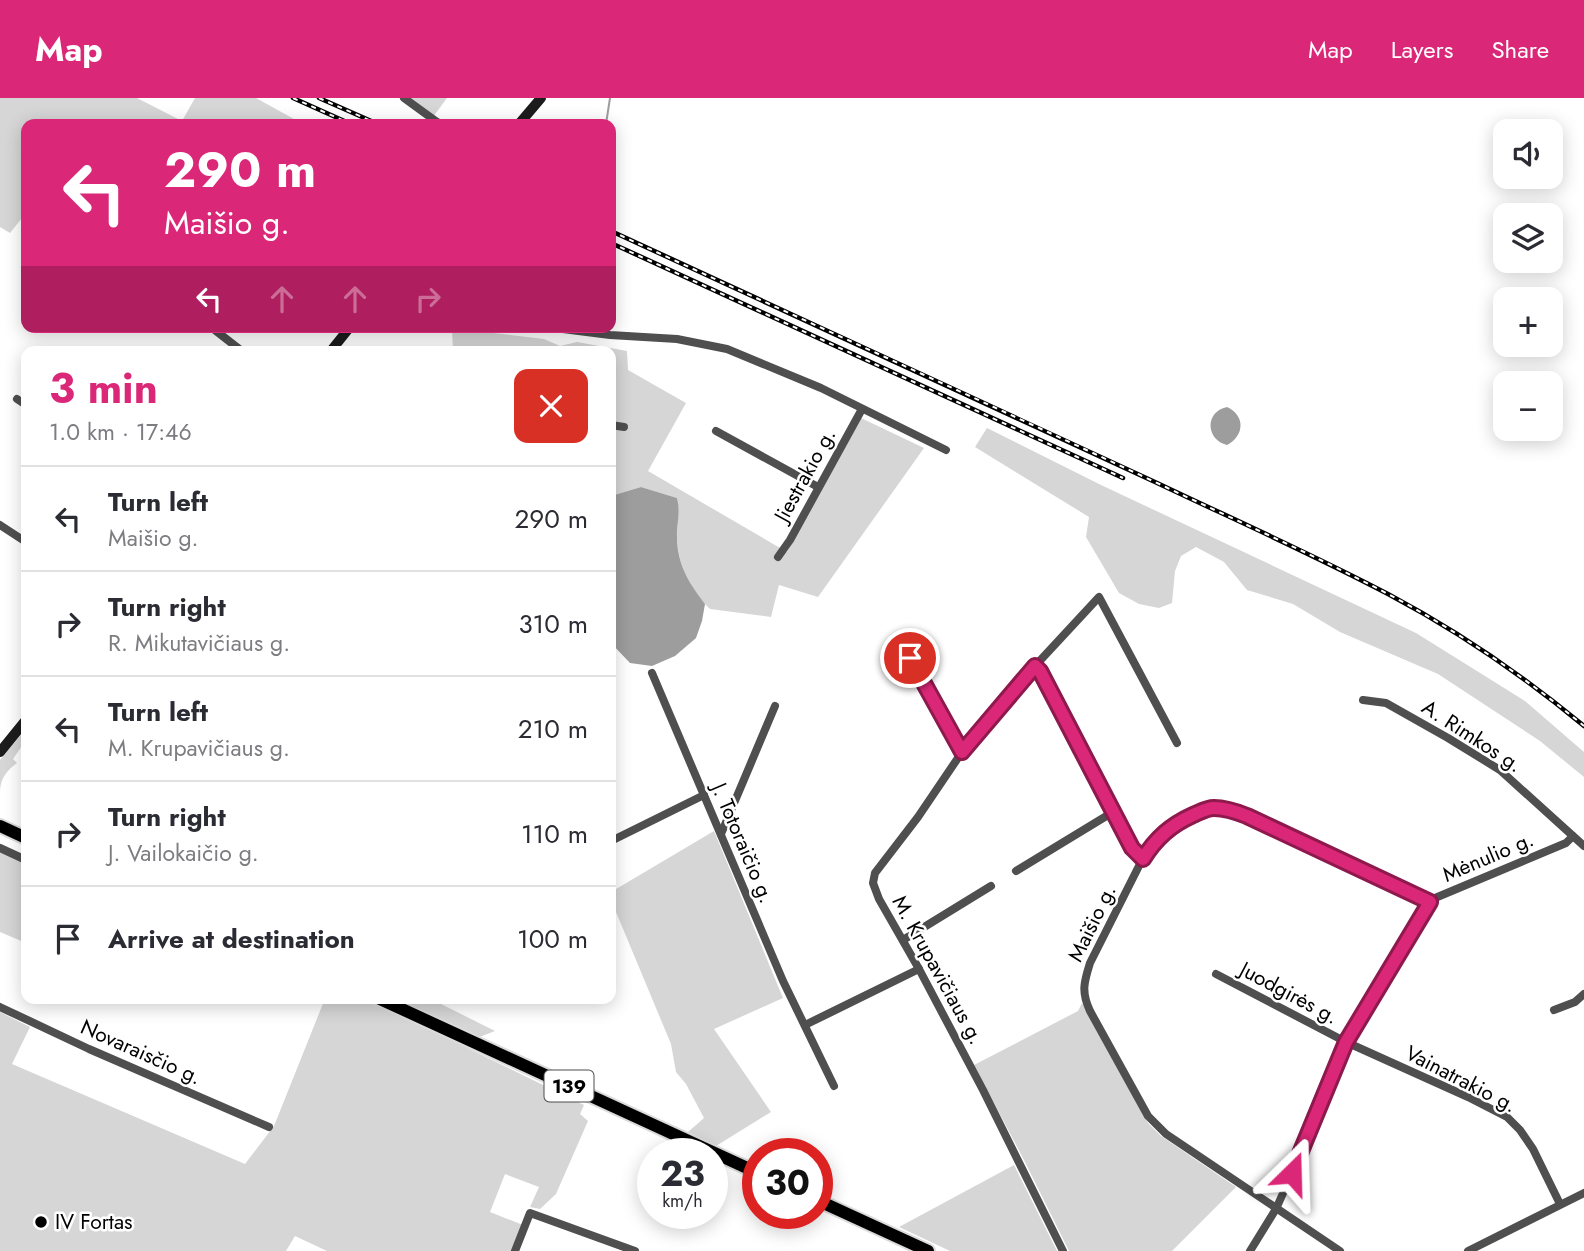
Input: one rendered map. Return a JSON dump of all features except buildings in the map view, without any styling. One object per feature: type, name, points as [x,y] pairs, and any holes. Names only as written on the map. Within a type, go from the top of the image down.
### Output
[{"type":"main road","points":[[523,119],[541,98]]},
{"type":"main road","points":[[0,752],[21,726]]},
{"type":"main road","points":[[0,826],[21,836]]},
{"type":"main road","name":"139","points":[[391,1004],[742,1166]]},
{"type":"main road","points":[[833,1207],[928,1251]]},
{"type":"street","points":[[404,98],[433,119]]},
{"type":"street","points":[[219,333],[235,346]]},
{"type":"street","points":[[594,333],[677,339],[727,349],[821,388],[946,450]]},
{"type":"street","points":[[17,399],[21,402]]},
{"type":"street","name":"Jiestrakio g.","points":[[778,557],[862,409]]},
{"type":"street","points":[[616,426],[624,427]]},
{"type":"street","points":[[716,431],[818,487]]},
{"type":"street","points":[[0,525],[21,539]]},
{"type":"street","name":"M. Krupavičiaus g.","points":[[1063,1251],[983,1090],[879,899],[873,883],[875,873],[918,817],[962,752],[1035,666],[1099,597],[1177,743]]},
{"type":"street","points":[[910,658],[962,752]]},
{"type":"street","points":[[1035,666],[1132,848],[1143,859]]},
{"type":"street","name":"J. Totoraičio g.","points":[[652,673],[783,981],[834,1086]]},
{"type":"street","name":"A. Rimkos g.","points":[[1363,700],[1386,704],[1479,757],[1500,771],[1584,846]]},
{"type":"street","points":[[721,834],[775,706]]},
{"type":"street","points":[[616,839],[704,795]]},
{"type":"street","name":"Maišio g.","points":[[1340,1251],[1166,1135],[1148,1116],[1086,1002],[1084,988],[1090,963],[1153,844],[1164,832],[1182,820],[1213,808],[1247,816],[1430,902]]},
{"type":"street","points":[[1016,871],[1113,812]]},
{"type":"street","name":"Mėnulio g.","points":[[1250,1251],[1276,1209],[1346,1042],[1430,902],[1566,843],[1573,836]]},
{"type":"street","points":[[0,848],[21,858]]},
{"type":"street","points":[[903,940],[991,886]]},
{"type":"street","points":[[805,1025],[919,970]]},
{"type":"street","name":"Juodgirės g.","points":[[1216,974],[1346,1042]]},
{"type":"street","points":[[1554,1010],[1575,1002],[1584,994]]},
{"type":"street","name":"Novaraisčio g.","points":[[0,1007],[269,1127]]},
{"type":"street","name":"Vainatrakio g.","points":[[1346,1042],[1507,1117],[1533,1149],[1560,1204]]},
{"type":"street","points":[[1468,1251],[1584,1193]]},
{"type":"street","points":[[515,1251],[530,1213],[635,1251]]},
{"type":"shaded area","points":[[0,98],[137,98],[178,119],[21,119],[21,219],[10,233],[0,227]]},
{"type":"shaded area","points":[[195,98],[256,98],[294,119],[183,119]]},
{"type":"shaded area","points":[[408,98],[447,98],[433,117]]},
{"type":"shaded area","points":[[452,333],[494,333],[544,339],[560,346],[453,346]]},
{"type":"shaded area","points":[[577,342],[599,346],[560,346]]},
{"type":"shaded area","points":[[616,349],[627,351],[628,370],[686,403],[648,471],[787,552],[861,418],[924,448],[818,597],[779,585],[771,617],[710,609],[696,593],[682,567],[677,536],[677,498],[641,487],[616,494]]},
{"type":"shaded area","points":[[1227,407],[1237,415],[1240,426],[1237,437],[1227,445],[1215,438],[1210,426],[1214,414]]},
{"type":"shaded area","points":[[987,428],[1101,485],[1416,633],[1525,701],[1584,752],[1584,777],[1540,741],[1438,674],[1340,632],[1293,604],[1247,590],[1224,562],[1196,547],[1181,556],[1175,571],[1172,603],[1159,608],[1139,604],[1119,593],[1086,537],[1089,517],[975,447]]},
{"type":"shaded area","points":[[641,487],[677,498],[678,552],[688,579],[705,604],[696,638],[675,656],[652,666],[630,663],[616,648],[616,494]]},
{"type":"shaded area","points":[[21,735],[21,747],[13,759],[17,763],[5,775],[0,790],[0,760]]},
{"type":"shaded area","points":[[714,831],[783,998],[714,1029],[771,1112],[728,1139],[700,1138],[688,1132],[704,1118],[686,1084],[676,1072],[671,1044],[616,912],[616,889]]},
{"type":"shaded area","points":[[0,852],[21,862],[21,941],[0,932]]},
{"type":"shaded area","points":[[1082,1003],[1148,1123],[1161,1136],[1236,1187],[1172,1251],[1069,1251],[974,1065],[1078,1011]]},
{"type":"shaded area","points":[[323,1004],[373,1004],[584,1105],[580,1114],[588,1121],[556,1194],[540,1209],[530,1207],[539,1187],[505,1174],[490,1212],[523,1225],[512,1251],[327,1251],[295,1236],[286,1251],[0,1251],[0,1012],[30,1027],[12,1064],[245,1164],[274,1126]]},
{"type":"shaded area","points":[[406,1004],[441,1004],[495,1031],[477,1038]]},
{"type":"shaded area","points":[[1014,1165],[1057,1251],[950,1251],[899,1227]]},
{"type":"waterway","points":[[607,119],[610,98]]},
{"type":"railway","points":[[293,98],[340,119]]},
{"type":"railway","points":[[319,98],[367,119]]},
{"type":"railway","points":[[616,233],[1087,450],[1359,579],[1414,608],[1464,639],[1514,672],[1584,726]]},
{"type":"railway","points":[[616,245],[1123,478]]},
{"type":"place","name":"IV Fortas","points":[[41,1222]]},
{"type":"route","points":[[910,658],[962,752],[1035,666],[1132,848],[1143,859],[1164,832],[1182,820],[1213,808],[1247,816],[1430,902],[1346,1042],[1292,1173]]}]
